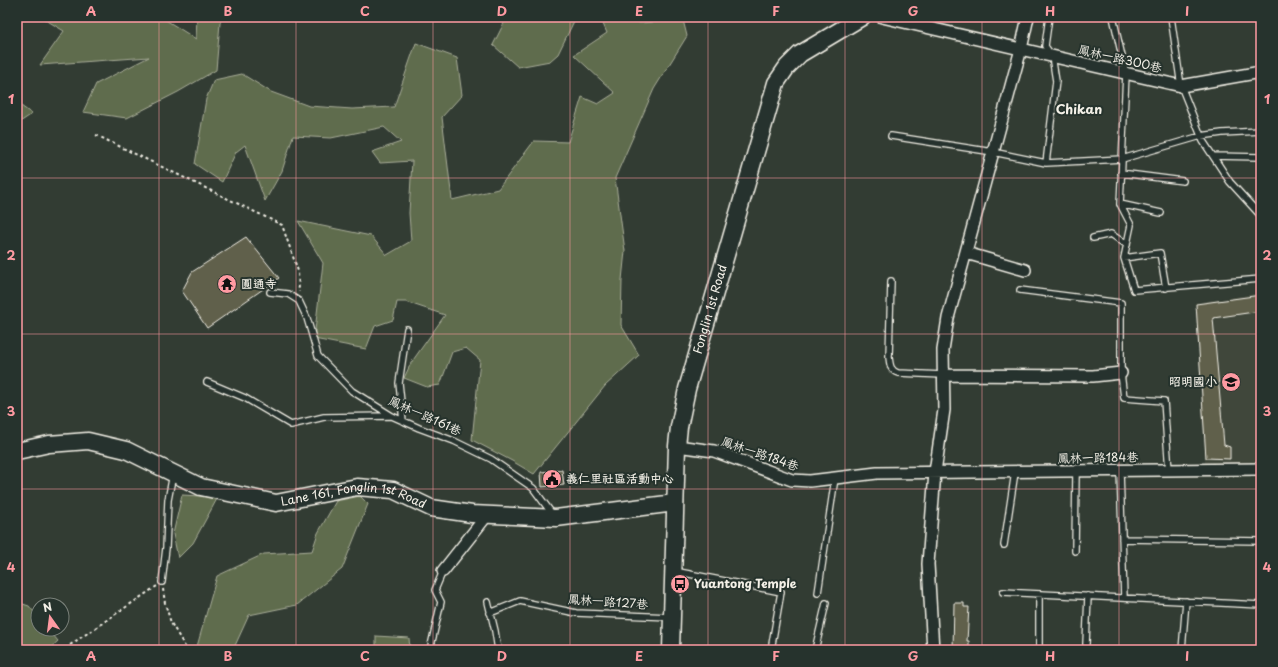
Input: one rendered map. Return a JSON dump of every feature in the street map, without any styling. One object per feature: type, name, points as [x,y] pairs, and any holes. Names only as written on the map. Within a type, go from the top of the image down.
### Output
[{"type":"street","name":"Fonglin 1st Road","points":[[671,650],[676,446],[679,427],[688,389],[776,83],[787,67],[800,54],[862,17]]},
{"type":"street","name":"鳳林一路300巷","points":[[882,17],[1181,86]]},
{"type":"street","points":[[933,650],[928,564],[935,472],[944,410],[943,350],[948,318],[1022,49],[1028,17]]},
{"type":"street","points":[[1181,86],[1261,72]]},
{"type":"street","points":[[966,253],[1025,270]]},
{"type":"street","points":[[943,375],[1093,376],[1121,373]]},
{"type":"street","name":"Lane 161, Fonglin 1st Road","points":[[17,451],[49,444],[88,441],[126,450],[201,487],[276,503],[357,487],[393,490],[431,508],[472,514],[556,518],[675,503]]},
{"type":"street","name":"鳳林一路184巷","points":[[676,446],[714,451],[792,480],[810,481],[877,473],[1261,469]]},
{"type":"street","points":[[443,571],[488,514]]},
{"type":"lane","points":[[1046,163],[1056,81],[1052,56],[1045,46],[1049,17]]},
{"type":"lane","points":[[1113,17],[1126,74],[1120,204],[1131,225],[1124,258],[1134,290],[1261,279]]},
{"type":"lane","name":"鳳林一路300巷","points":[[1171,17],[1181,86],[1201,136],[1230,182],[1261,216]]},
{"type":"lane","points":[[891,136],[993,152],[1046,163],[1122,159],[1201,136],[1261,131]]},
{"type":"lane","points":[[1213,156],[1261,157]]},
{"type":"lane","points":[[1121,173],[1182,181]]},
{"type":"lane","points":[[1120,204],[1161,213]]},
{"type":"lane","points":[[1093,238],[1111,234],[1127,245]]},
{"type":"lane","points":[[1124,258],[1160,253],[1166,288]]},
{"type":"lane","points":[[891,281],[889,357],[891,368],[893,371],[898,373],[943,375]]},
{"type":"lane","points":[[1020,290],[1120,303],[1121,373],[1124,398],[1164,401],[1169,470]]},
{"type":"lane","points":[[270,292],[288,294],[299,301]]},
{"type":"lane","name":"鳳林一路161巷","points":[[299,301],[307,318],[318,356],[352,391],[392,416],[454,441],[491,459],[533,488],[556,518]]},
{"type":"lane","points":[[403,421],[399,383],[407,329]]},
{"type":"lane","points":[[207,382],[245,398],[291,425],[324,417],[392,416]]},
{"type":"lane","points":[[1120,471],[1124,598]]},
{"type":"lane","points":[[1004,545],[1015,472]]},
{"type":"lane","points":[[1076,472],[1076,551]]},
{"type":"lane","points":[[162,582],[166,548],[168,500],[174,474]]},
{"type":"lane","points":[[818,593],[835,478]]},
{"type":"lane","points":[[1122,539],[1261,541]]},
{"type":"lane","points":[[430,650],[442,602],[435,590],[443,571]]},
{"type":"lane","points":[[674,571],[781,592],[771,650]]},
{"type":"lane","points":[[1003,592],[1261,606]]},
{"type":"lane","points":[[1039,594],[1039,650]]},
{"type":"lane","points":[[1086,644],[1088,596]]},
{"type":"lane","name":"鳳林一路127巷","points":[[490,613],[520,601],[576,613],[672,618]]},
{"type":"lane","points":[[1182,650],[1186,601]]},
{"type":"lane","points":[[488,602],[498,650]]},
{"type":"lane","points":[[815,650],[826,603]]},
{"type":"path","points":[[96,135],[282,224],[298,271],[299,301]]},
{"type":"path","points":[[70,645],[162,582],[165,603],[171,623],[187,650]]},
{"type":"shaded area","name":"昭明國小","points":[[1261,293],[1261,462],[1205,463],[1195,303]]},
{"type":"green space","points":[[41,17],[161,17],[196,39],[197,17],[222,17],[220,23],[216,70],[178,92],[127,118],[83,112],[96,84],[149,57],[40,65],[64,31]]},
{"type":"green space","points":[[507,17],[576,17],[558,54],[550,61],[518,67],[493,45]]},
{"type":"green space","points":[[600,17],[633,17],[639,23],[683,20],[687,36],[654,89],[615,178],[625,251],[622,280],[621,325],[639,355],[605,386],[534,474],[472,440],[480,360],[466,348],[452,352],[440,385],[427,387],[404,378],[411,363],[445,315],[406,302],[397,302],[393,320],[375,326],[366,349],[314,339],[323,263],[298,221],[371,236],[387,255],[411,241],[409,213],[412,161],[380,163],[372,152],[401,142],[384,127],[331,138],[293,136],[282,171],[265,201],[245,145],[236,152],[222,182],[195,164],[206,99],[214,80],[242,74],[271,92],[309,106],[352,109],[394,107],[416,43],[457,58],[462,95],[442,117],[452,200],[498,189],[534,141],[568,142],[582,97],[598,104],[615,93],[574,55],[607,33]]},
{"type":"green space","points":[[17,103],[32,114],[17,124]]},
{"type":"green space","points":[[182,495],[218,497],[193,543],[178,558],[173,534]]},
{"type":"green space","points":[[360,496],[368,504],[342,569],[297,605],[249,615],[233,650],[196,650],[217,576],[264,554],[312,551],[318,533],[336,501]]},
{"type":"green space","points":[[17,602],[30,607],[30,637],[55,637],[58,641],[48,650],[17,650]]},
{"type":"green space","points":[[376,636],[409,638],[410,650],[376,650]]},
{"type":"building","name":"圓通寺","points":[[246,237],[279,278],[207,328],[182,291],[192,272]]},
{"type":"building","points":[[1261,295],[1261,311],[1213,318],[1224,445],[1230,447],[1230,459],[1206,458],[1196,304]]},
{"type":"building","name":"義仁里社區活動中心","points":[[562,470],[564,485],[542,487],[541,472]]},
{"type":"building","points":[[954,603],[964,603],[964,607],[969,607],[967,641],[969,641],[969,650],[953,650]]},
{"type":"place","name":"圓通寺","points":[[227,284]]},
{"type":"place","name":"昭明國小","points":[[1231,382]]},
{"type":"place","name":"義仁里社區活動中心","points":[[552,479]]},
{"type":"place","name":"Yuantong Temple","points":[[680,584]]},
{"type":"district","name":"Chikan","points":[[1079,109]]}]
